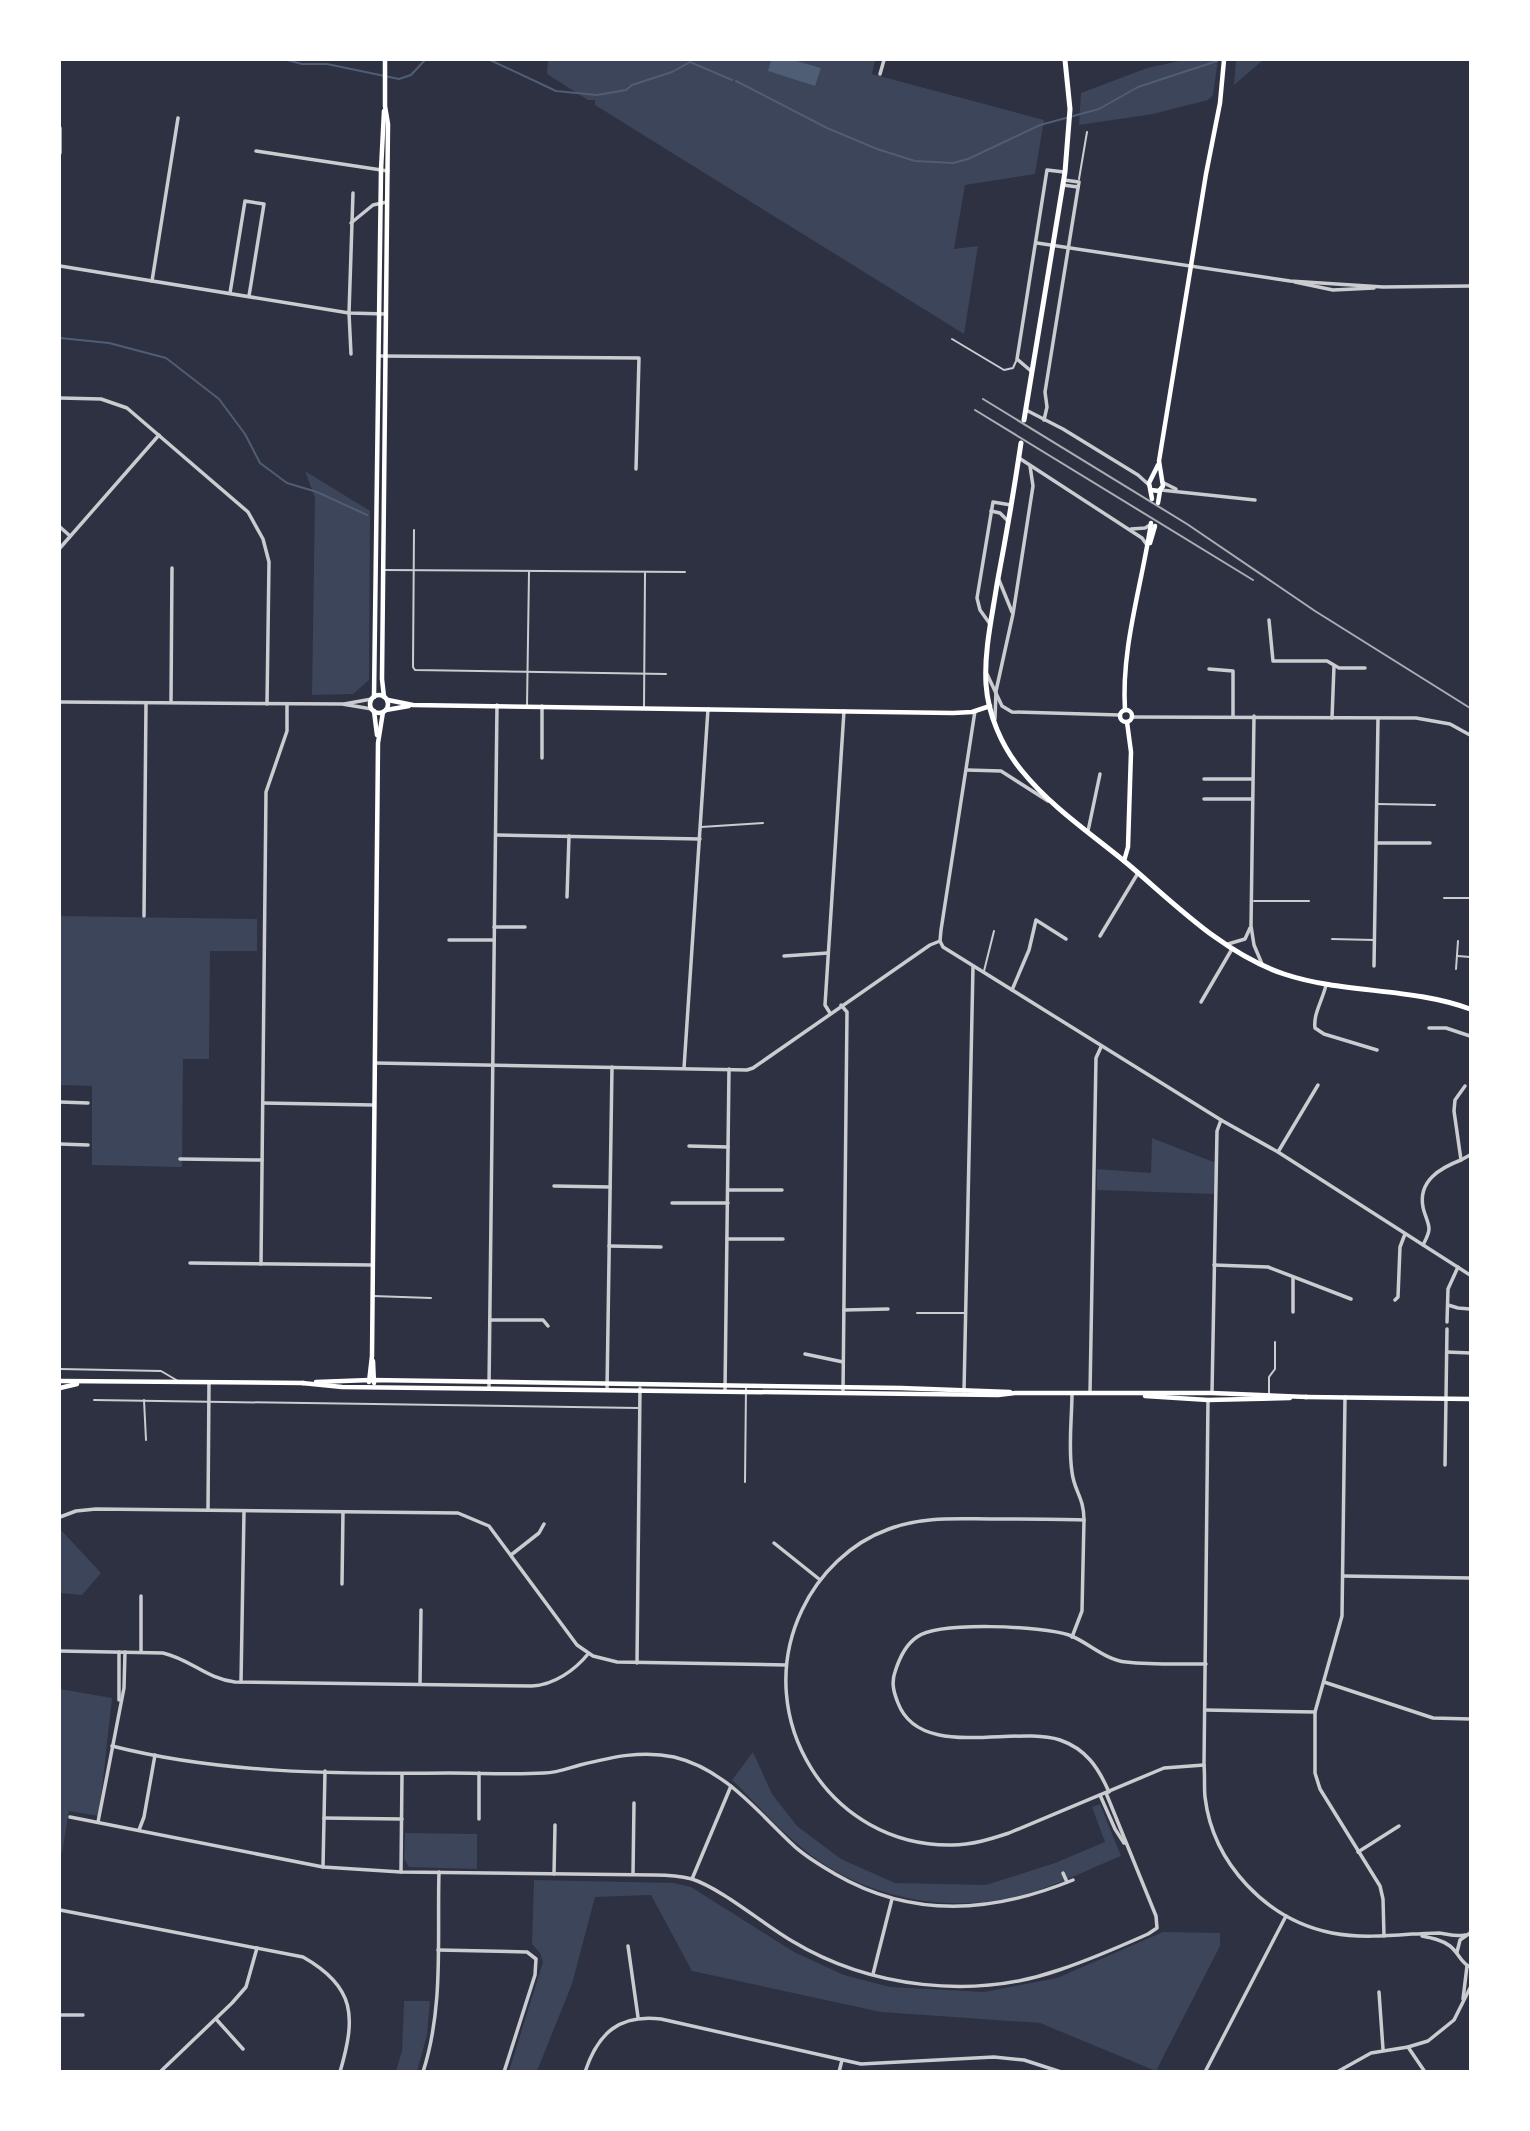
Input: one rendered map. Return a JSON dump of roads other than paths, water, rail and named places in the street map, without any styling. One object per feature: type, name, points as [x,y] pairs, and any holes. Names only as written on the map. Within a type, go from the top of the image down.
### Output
[{"type":"highway","points":[[1024,420],[1065,172],[1070,109],[1065,60]]},
{"type":"highway","points":[[1021,443],[998,578],[986,672],[995,723],[1017,764],[1053,803],[1138,873],[1225,944],[1263,966],[1326,985],[1406,993],[1471,1009]]},
{"type":"main road","points":[[1152,499],[1150,486],[1159,461],[1220,103],[1224,60]]},
{"type":"main road","points":[[372,1384],[378,743],[373,698],[384,170],[388,124],[385,106],[385,61]]},
{"type":"main road","points":[[378,743],[386,698],[382,679],[382,356]]},
{"type":"main road","points":[[1158,503],[1162,481],[1159,461]]},
{"type":"main road","points":[[1150,486],[1157,478],[1162,481]]},
{"type":"main road","points":[[1150,486],[1161,490]]},
{"type":"main road","points":[[1127,722],[1121,719],[1120,715],[1125,710],[1125,677],[1138,585],[1152,525]]},
{"type":"main road","points":[[373,698],[386,698],[413,705]]},
{"type":"main road","points":[[373,710],[384,711],[413,705],[496,705],[975,711],[990,706]]},
{"type":"main road","points":[[1124,861],[1129,842],[1131,752],[1127,722],[1132,716],[1131,712],[1125,710]]},
{"type":"main road","points":[[60,1381],[1090,1394],[1212,1392],[1307,1397]]},
{"type":"main road","points":[[60,1388],[84,1381]]},
{"type":"main road","points":[[1133,1394],[1209,1400],[1307,1397],[1471,1399]]},
{"type":"street","points":[[880,74],[884,60]]},
{"type":"street","points":[[152,281],[178,118]]},
{"type":"street","points":[[60,128],[60,153]]},
{"type":"street","points":[[256,151],[384,170]]},
{"type":"street","points":[[1032,372],[1017,359],[1047,170],[1065,172]]},
{"type":"street","points":[[1044,420],[1047,409],[1045,392],[1078,185],[1063,183]]},
{"type":"street","points":[[351,354],[349,313],[353,193]]},
{"type":"street","points":[[230,293],[245,201],[264,204],[249,296]]},
{"type":"street","points":[[351,223],[373,205],[384,202]]},
{"type":"street","points":[[1037,243],[1290,281],[1383,287],[1471,286]]},
{"type":"street","points":[[60,266],[349,313],[383,314]]},
{"type":"street","points":[[1290,281],[1313,288],[1333,290],[1354,291],[1383,287]]},
{"type":"street","points":[[1333,284],[1333,290]]},
{"type":"street","points":[[382,356],[639,358],[636,469]]},
{"type":"street","points":[[60,398],[101,399],[136,413],[248,512],[264,539],[270,562],[267,704]]},
{"type":"street","points":[[1026,410],[1138,475],[1150,486]]},
{"type":"street","points":[[60,548],[159,435]]},
{"type":"street","points":[[1019,458],[1129,529],[1144,540],[1147,547]]},
{"type":"street","points":[[995,723],[996,694],[1013,614],[1033,486],[1030,466]]},
{"type":"street","points":[[1162,481],[1181,491]]},
{"type":"street","points":[[1161,490],[1255,500]]},
{"type":"street","points":[[991,624],[980,610],[977,598],[992,502],[1011,505]]},
{"type":"street","points":[[991,511],[1000,513],[1008,522]]},
{"type":"street","points":[[1129,529],[1152,525]]},
{"type":"street","points":[[60,527],[70,536]]},
{"type":"street","points":[[171,702],[172,568]]},
{"type":"street","points":[[998,578],[1013,614]]},
{"type":"street","points":[[1269,620],[1273,662],[1327,661],[1339,668],[1365,668]]},
{"type":"street","points":[[1332,718],[1334,666]]},
{"type":"street","points":[[1209,669],[1233,671],[1233,717]]},
{"type":"street","points":[[986,672],[1003,708],[1009,711],[1120,715]]},
{"type":"street","points":[[60,702],[342,704],[373,698]]},
{"type":"street","points":[[144,916],[146,703]]},
{"type":"street","points":[[261,1264],[267,792],[286,731],[287,704]]},
{"type":"street","points":[[342,704],[373,710]]},
{"type":"street","points":[[489,1385],[496,705]]},
{"type":"street","points":[[542,706],[542,758]]},
{"type":"street","points":[[684,1068],[708,709]]},
{"type":"street","points":[[830,1013],[825,1005],[844,711]]},
{"type":"street","points":[[975,711],[940,941],[947,951],[1221,1120],[1278,1152],[1471,1275]]},
{"type":"street","points":[[1132,716],[1432,719],[1450,724],[1471,735]]},
{"type":"street","points":[[1254,716],[1251,926],[1254,945],[1263,966]]},
{"type":"street","points":[[1374,966],[1378,719]]},
{"type":"street","points":[[967,770],[988,769],[1005,773],[1053,803]]},
{"type":"street","points":[[1088,831],[1100,774]]},
{"type":"street","points":[[1204,779],[1252,779]]},
{"type":"street","points":[[1204,799],[1252,799]]},
{"type":"street","points":[[496,835],[700,839]]},
{"type":"street","points":[[567,897],[569,836]]},
{"type":"street","points":[[1377,843],[1430,843]]},
{"type":"street","points":[[1100,936],[1138,873]]},
{"type":"street","points":[[1012,990],[1029,950],[1036,920],[1066,939]]},
{"type":"street","points":[[1225,944],[1245,939],[1251,926]]},
{"type":"street","points":[[494,927],[525,927]]},
{"type":"street","points":[[449,940],[494,940]]},
{"type":"street","points":[[375,1063],[753,1068],[841,1005],[940,941]]},
{"type":"street","points":[[1201,1002],[1232,948]]},
{"type":"street","points":[[784,956],[828,953]]},
{"type":"street","points":[[964,1392],[973,967]]},
{"type":"street","points":[[1326,985],[1324,998],[1314,1019],[1315,1028],[1324,1034],[1377,1050]]},
{"type":"street","points":[[841,1005],[846,1012],[843,1390]]},
{"type":"street","points":[[1429,1028],[1443,1027],[1471,1036]]},
{"type":"street","points":[[1090,1394],[1096,1058],[1101,1046]]},
{"type":"street","points":[[607,1387],[611,1067]]},
{"type":"street","points":[[725,1389],[729,1069]]},
{"type":"street","points":[[1278,1152],[1318,1085]]},
{"type":"street","points":[[1461,1160],[1454,1111],[1455,1100],[1465,1086]]},
{"type":"street","points":[[60,1102],[88,1103]]},
{"type":"street","points":[[263,1103],[374,1105]]},
{"type":"street","points":[[1212,1392],[1217,1131],[1221,1120]]},
{"type":"street","points":[[60,1144],[88,1144]]},
{"type":"street","points":[[689,1146],[728,1147]]},
{"type":"street","points":[[1423,1245],[1429,1229],[1423,1206],[1424,1188],[1445,1166],[1471,1155]]},
{"type":"street","points":[[180,1159],[262,1160]]},
{"type":"street","points":[[554,1186],[610,1187]]},
{"type":"street","points":[[728,1190],[782,1191]]},
{"type":"street","points":[[672,1203],[727,1203]]},
{"type":"street","points":[[1395,1300],[1398,1297],[1400,1247],[1405,1234]]},
{"type":"street","points":[[727,1239],[783,1239]]},
{"type":"street","points":[[609,1246],[661,1247]]},
{"type":"street","points":[[190,1263],[373,1265]]},
{"type":"street","points":[[1214,1265],[1268,1267],[1350,1300]]},
{"type":"street","points":[[1447,1322],[1448,1289],[1458,1267]]},
{"type":"street","points":[[1293,1277],[1293,1312]]},
{"type":"street","points":[[1448,1305],[1471,1308]]},
{"type":"street","points":[[844,1310],[888,1309]]},
{"type":"street","points":[[490,1320],[543,1320],[548,1326]]},
{"type":"street","points":[[1445,1465],[1447,1329]]},
{"type":"street","points":[[1447,1352],[1471,1353]]},
{"type":"street","points":[[805,1354],[843,1362]]},
{"type":"street","points":[[208,1510],[209,1383]]},
{"type":"street","points":[[637,1663],[640,1387]]},
{"type":"street","points":[[1072,1393],[1071,1469],[1082,1498],[1084,1520],[1082,1611],[1072,1636]]},
{"type":"street","points":[[1345,1397],[1341,1624],[1315,1712],[1315,1773],[1320,1789],[1382,1892],[1384,1936]]},
{"type":"street","points":[[1209,1400],[1205,1797],[1209,1816],[1225,1854],[1247,1885],[1286,1916],[1311,1927],[1349,1936],[1471,1933]]},
{"type":"street","points":[[60,1517],[96,1508],[458,1513],[488,1526],[572,1640],[588,1654],[609,1661],[637,1663],[786,1665]]},
{"type":"street","points":[[241,1682],[244,1511]]},
{"type":"street","points":[[342,1584],[343,1512]]},
{"type":"street","points":[[1084,1520],[913,1521],[887,1530],[852,1548],[819,1580],[794,1627],[786,1665],[788,1712],[800,1751],[830,1794],[861,1820],[881,1830],[926,1843],[951,1845],[968,1844],[1009,1833],[1164,1769],[1204,1765]]},
{"type":"street","points":[[511,1555],[539,1533],[544,1524]]},
{"type":"street","points":[[774,1544],[819,1580]]},
{"type":"street","points":[[1343,1576],[1470,1578]]},
{"type":"street","points":[[141,1596],[141,1652]]},
{"type":"street","points":[[420,1684],[421,1610]]},
{"type":"street","points":[[70,1817],[323,1867],[401,1872],[633,1874],[692,1879],[806,1949],[873,1975],[923,1985],[968,1987],[1012,1982],[1058,1971],[1154,1932],[1158,1922],[1156,1916],[1108,1792],[1097,1767],[1085,1754],[1072,1745],[1044,1737],[933,1734],[911,1722],[900,1709],[892,1680],[899,1659],[917,1636],[942,1628],[1042,1629],[1072,1636],[1107,1656],[1125,1662],[1206,1664]]},
{"type":"street","points":[[60,1651],[171,1655],[209,1676],[241,1682],[539,1686],[561,1677],[588,1654]]},
{"type":"street","points":[[119,1652],[119,1706]]},
{"type":"street","points":[[98,1822],[124,1688],[125,1652]]},
{"type":"street","points":[[1324,1682],[1433,1718],[1471,1719]]},
{"type":"street","points":[[1205,1710],[1315,1712]]},
{"type":"street","points":[[112,1746],[236,1769],[402,1774],[549,1773],[613,1757],[653,1754],[690,1761],[710,1770],[732,1787],[794,1847],[815,1862],[847,1881],[892,1899],[937,1907],[970,1907],[1037,1895],[1073,1880]]},
{"type":"street","points":[[139,1830],[144,1817],[155,1755]]},
{"type":"street","points":[[323,1867],[325,1772]]},
{"type":"street","points":[[479,1773],[479,1819]]},
{"type":"street","points":[[401,1872],[402,1774]]},
{"type":"street","points":[[692,1879],[732,1787]]},
{"type":"street","points":[[1100,1796],[1115,1829],[1128,1848]]},
{"type":"street","points":[[633,1874],[634,1803]]},
{"type":"street","points":[[324,1818],[402,1819]]},
{"type":"street","points":[[554,1874],[555,1825]]},
{"type":"street","points":[[1358,1852],[1399,1826]]},
{"type":"street","points":[[423,2071],[433,2039],[436,2013],[439,1872]]},
{"type":"street","points":[[1063,1873],[1067,1882]]},
{"type":"street","points":[[873,1975],[892,1899]]},
{"type":"street","points":[[60,1910],[303,1957],[323,1968],[339,1986],[349,2012],[351,2026],[340,2071]]},
{"type":"street","points":[[1205,2071],[1286,1916]]},
{"type":"street","points":[[1417,1934],[1443,1941],[1469,1966],[1463,2004]]},
{"type":"street","points":[[1458,1954],[1458,1943],[1465,1935]]},
{"type":"street","points":[[628,1946],[638,2018]]},
{"type":"street","points":[[160,2071],[246,1987],[257,1948]]},
{"type":"street","points":[[438,1950],[527,1952],[536,1959],[535,1975],[504,2071]]},
{"type":"street","points":[[1337,2071],[1359,2058],[1383,2049],[1408,2047],[1438,2034],[1454,2020],[1471,1988]]},
{"type":"street","points":[[1379,1992],[1383,2049]]},
{"type":"street","points":[[60,2015],[83,2015]]},
{"type":"street","points":[[585,2071],[604,2036],[622,2023],[638,2018],[661,2020],[842,2060],[873,2064],[995,2057],[1024,2060],[1061,2071]]},
{"type":"street","points":[[216,2019],[243,2049]]},
{"type":"street","points":[[1408,2047],[1425,2071]]},
{"type":"street","points":[[839,2071],[842,2060]]},
{"type":"lane","points":[[1078,185],[1087,132]]},
{"type":"lane","points":[[952,340],[1004,370],[1013,368],[1017,359]]},
{"type":"lane","points":[[414,530],[415,670],[666,674]]},
{"type":"lane","points":[[383,570],[685,572]]},
{"type":"lane","points":[[527,706],[529,571]]},
{"type":"lane","points":[[644,708],[645,572]]},
{"type":"lane","points":[[1377,804],[1435,805]]},
{"type":"lane","points":[[700,827],[763,823]]},
{"type":"lane","points":[[1444,898],[1471,898]]},
{"type":"lane","points":[[1251,901],[1309,901]]},
{"type":"lane","points":[[984,973],[994,931]]},
{"type":"lane","points":[[1332,939],[1375,940]]},
{"type":"lane","points":[[1456,969],[1458,941]]},
{"type":"lane","points":[[1457,956],[1471,957]]},
{"type":"lane","points":[[373,1296],[431,1298]]},
{"type":"lane","points":[[918,1313],[966,1313]]},
{"type":"lane","points":[[1269,1394],[1269,1377],[1275,1369],[1275,1342]]},
{"type":"lane","points":[[60,1369],[161,1371],[180,1383]]},
{"type":"lane","points":[[745,1482],[746,1389]]},
{"type":"lane","points":[[93,1400],[640,1408]]},
{"type":"lane","points":[[144,1400],[146,1440]]},
{"type":"waterway","points":[[287,60],[302,64],[327,64],[399,79],[411,75],[425,60]]},
{"type":"waterway","points":[[490,60],[556,91],[597,95],[626,90],[632,85],[672,72],[690,62],[732,80]]},
{"type":"waterway","points":[[736,81],[827,128],[877,149],[915,161],[953,163],[968,159],[1040,125],[1099,109],[1138,87],[1217,61]]},
{"type":"waterway","points":[[60,338],[109,343],[166,358],[219,399],[245,434],[260,463],[287,483],[317,492],[367,515]]},
{"type":"railway","points":[[983,399],[1187,524],[1315,611],[1470,708]]},
{"type":"railway","points":[[975,410],[1253,580]]}]
